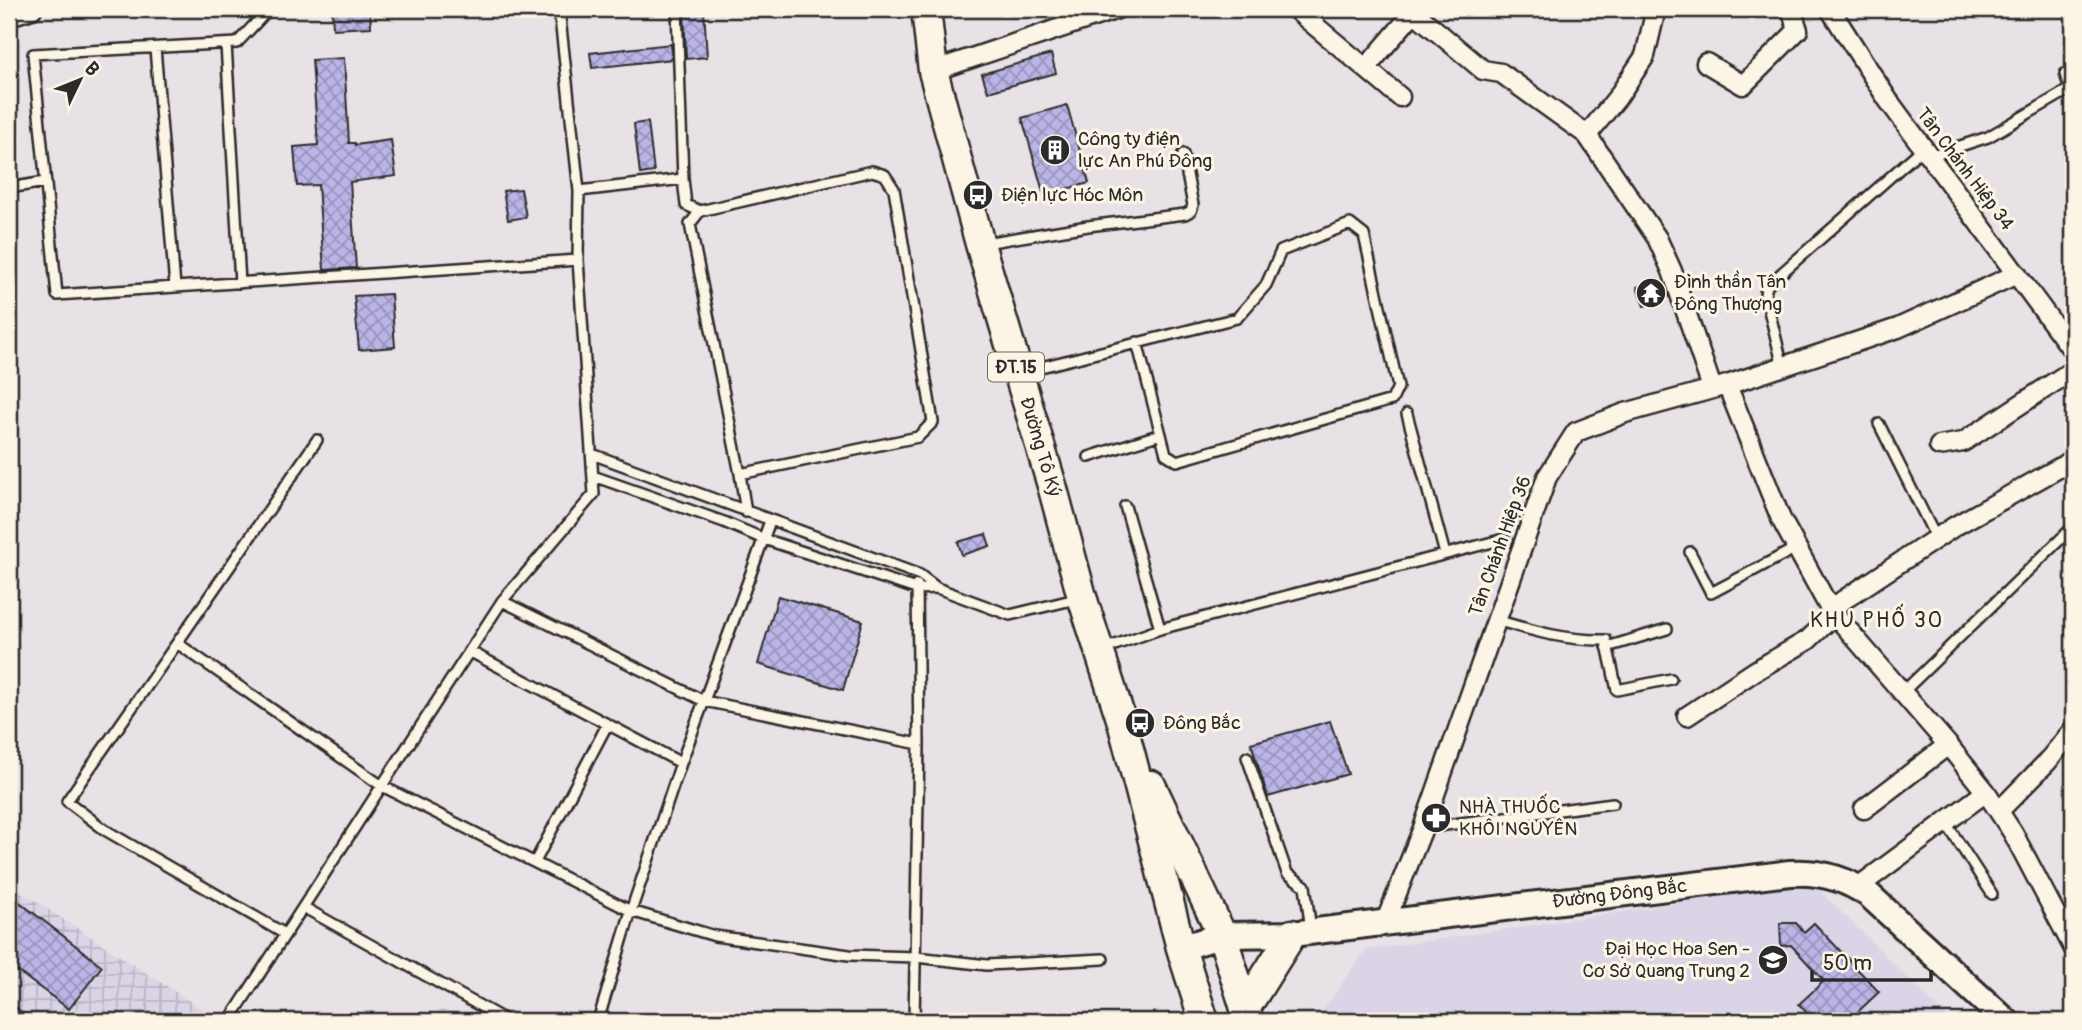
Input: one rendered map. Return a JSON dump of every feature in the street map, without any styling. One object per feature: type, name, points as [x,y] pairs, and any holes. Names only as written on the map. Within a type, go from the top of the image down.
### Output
[{"type":"main road","name":"Đường Tô Ký","points":[[926,9],[933,71],[979,244],[1054,489],[1082,597],[1122,722],[1181,948],[1204,1021]]},
{"type":"main road","name":"Đường Tô Ký","points":[[1122,722],[1222,935],[1247,1015]]},
{"type":"main road","points":[[1247,1015],[1302,933]]},
{"type":"street","points":[[9,16],[32,9]]},
{"type":"street","points":[[933,71],[1117,9]]},
{"type":"street","points":[[1295,9],[1400,97]]},
{"type":"street","points":[[1587,135],[1617,98],[1645,56],[1656,9]]},
{"type":"street","points":[[1706,63],[1743,85],[1798,30],[1791,9]]},
{"type":"street","name":"Tân Chánh Hiệp 34","points":[[1830,9],[1888,100],[2073,351]]},
{"type":"street","points":[[1366,68],[1412,10],[1483,70],[1501,73],[1587,135],[1657,237],[1720,387],[1781,519],[1832,611],[1986,792],[2025,855],[2073,947]]},
{"type":"street","name":"Tân Chánh Hiệp 36","points":[[1385,923],[1423,828],[1547,477],[1576,432],[1625,413],[1720,387],[1898,328],[2017,274]]},
{"type":"street","points":[[1939,446],[1963,442],[2073,370]]},
{"type":"street","points":[[1686,716],[1808,640],[1832,611],[1936,538],[2073,460]]},
{"type":"street","points":[[1999,811],[2073,730]]},
{"type":"street","points":[[1864,809],[1948,745]]},
{"type":"street","points":[[1858,887],[1986,792]]},
{"type":"street","name":"Đường Đông Bắc","points":[[1181,948],[1222,935],[1302,933],[1790,873],[1825,874],[1858,887],[1879,903],[2006,1021]]},
{"type":"lane","points":[[269,9],[237,43],[33,54],[57,295],[578,260]]},
{"type":"lane","points":[[229,1021],[502,601],[594,494],[578,260],[579,191],[559,9]]},
{"type":"lane","points":[[677,9],[686,205],[700,211],[872,171],[885,175],[894,189],[933,422],[918,437],[740,474]]},
{"type":"lane","points":[[226,44],[240,283]]},
{"type":"lane","points":[[155,48],[175,287]]},
{"type":"lane","points":[[1783,367],[1765,294],[1767,286],[1926,152],[1989,137],[2070,89],[2065,74]]},
{"type":"lane","points":[[979,244],[1088,226],[1185,214],[1191,211],[1193,205],[1183,154]]},
{"type":"lane","points":[[579,191],[684,180]]},
{"type":"lane","points":[[9,188],[45,183]]},
{"type":"lane","points":[[700,211],[690,224],[746,512]]},
{"type":"lane","points":[[1017,373],[1138,342],[1237,318],[1266,285],[1281,251],[1350,224],[1364,235],[1398,387],[1392,400],[1177,461],[1166,454],[1138,342]]},
{"type":"lane","points":[[1407,414],[1445,554]]},
{"type":"lane","points":[[1879,424],[1936,538]]},
{"type":"lane","points":[[1089,457],[1161,434]]},
{"type":"lane","points":[[285,934],[105,830],[68,801],[317,440]]},
{"type":"lane","points":[[592,454],[919,575],[937,588],[1010,615],[1082,597]]},
{"type":"lane","points":[[593,476],[724,522],[764,539],[916,589],[937,588]]},
{"type":"lane","points":[[1125,506],[1160,629]]},
{"type":"lane","points":[[598,1021],[631,911],[681,763],[770,522]]},
{"type":"lane","points":[[1902,692],[2073,527]]},
{"type":"lane","points":[[1099,650],[1160,629],[1504,539]]},
{"type":"lane","points":[[1690,552],[1711,593],[1796,548]]},
{"type":"lane","points":[[914,1021],[919,744],[916,589],[919,575]]},
{"type":"lane","points":[[502,601],[704,701],[919,744]]},
{"type":"lane","points":[[1496,620],[1534,632],[1578,640],[1605,640],[1617,690],[1671,679]]},
{"type":"lane","points":[[1607,647],[1667,629]]},
{"type":"lane","points":[[177,643],[382,786],[631,911],[715,936],[849,955],[916,957],[987,965],[1103,959]]},
{"type":"lane","points":[[469,651],[681,763]]},
{"type":"lane","points":[[535,862],[607,725]]},
{"type":"lane","points":[[1247,757],[1287,873],[1305,886],[1302,933]]},
{"type":"lane","points":[[1423,828],[1613,803]]},
{"type":"lane","points":[[1946,823],[1992,894]]},
{"type":"lane","points":[[303,906],[507,1021]]},
{"type":"lane","points":[[9,1010],[23,1021]]},
{"type":"shaded area","points":[[1812,883],[1951,1021],[1315,1021],[1366,950],[1674,904],[1675,899],[1719,897]]},
{"type":"shaded area","points":[[9,884],[220,1021],[9,1021]]},
{"type":"building","points":[[332,9],[370,9],[371,27],[333,29]]},
{"type":"building","points":[[684,9],[704,9],[707,57],[686,59]]},
{"type":"building","points":[[671,44],[672,59],[592,68],[590,53]]},
{"type":"building","points":[[1051,54],[1056,73],[988,92],[982,74]]},
{"type":"building","points":[[344,58],[349,143],[355,145],[391,140],[396,176],[350,182],[356,268],[324,270],[318,185],[297,186],[294,147],[318,145],[312,60]]},
{"type":"building","name":"Công ty điện lực An Phú Đông","points":[[1067,105],[1089,183],[1044,195],[1022,118]]},
{"type":"building","points":[[648,122],[654,172],[640,174],[634,124]]},
{"type":"building","points":[[521,189],[526,217],[508,220],[503,191]]},
{"type":"building","name":"Đình thần Tân Đông Thượng","points":[[1657,279],[1665,299],[1644,306],[1637,287]]},
{"type":"building","points":[[391,294],[395,347],[359,350],[354,296]]},
{"type":"building","points":[[986,534],[990,546],[962,555],[958,542]]},
{"type":"building","points":[[778,596],[863,621],[843,690],[758,664]]},
{"type":"building","points":[[1330,721],[1348,774],[1268,797],[1251,743]]},
{"type":"building","points":[[9,894],[102,966],[69,1009],[9,965]]},
{"type":"building","points":[[1780,923],[1796,923],[1804,932],[1814,923],[1879,992],[1848,1021],[1798,1021],[1807,1013],[1799,1004],[1824,981],[1791,945],[1781,946]]},
{"type":"place","name":"Công ty điện lực An Phú Đông","points":[[1055,150]]},
{"type":"place","name":"Điện lực Hóc Môn","points":[[978,195]]},
{"type":"place","name":"Đình thần Tân Đông Thượng","points":[[1651,293]]},
{"type":"place","name":"Đông Bắc","points":[[1140,723]]},
{"type":"place","name":"NHÀ THUỐC KHÔI NGUYÊN","points":[[1436,818]]},
{"type":"place","name":"Đại Học Hoa Sen - Cơ Sở Quang Trung 2","points":[[1773,960]]},
{"type":"district","name":"KHU PHỐ 30","points":[[1877,620]]}]
